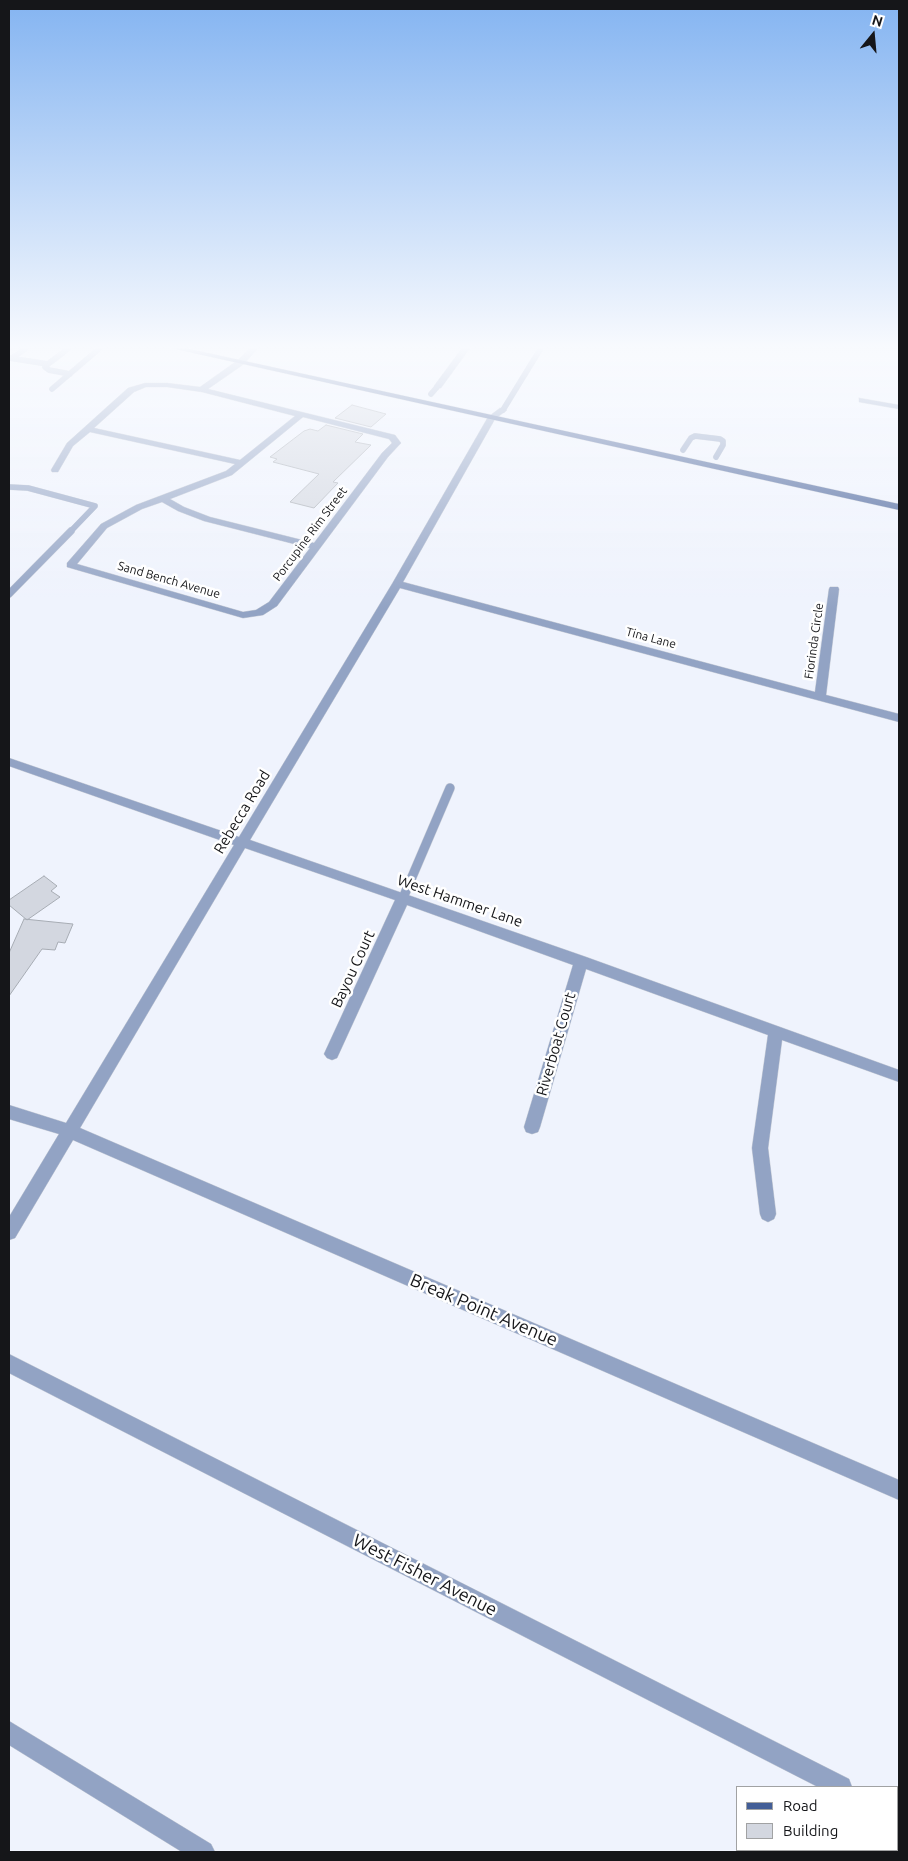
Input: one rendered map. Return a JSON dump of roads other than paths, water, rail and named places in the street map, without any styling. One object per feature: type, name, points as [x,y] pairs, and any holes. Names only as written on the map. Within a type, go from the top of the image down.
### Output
[{"type":"main road","points":[[598,435],[772,474],[899,506]]},
{"type":"main road","points":[[674,448],[687,451]]},
{"type":"main road","points":[[712,456],[726,459]]},
{"type":"street","points":[[55,470],[70,445],[81,435]]},
{"type":"street","points":[[114,435],[242,463]]},
{"type":"street","points":[[162,498],[229,473],[277,435]]},
{"type":"street","name":"Porcupine Rim Street","points":[[259,613],[273,604],[385,455],[397,444],[392,437],[383,435]]},
{"type":"street","name":"Rebecca Road","points":[[9,1232],[242,844],[483,435]]},
{"type":"street","points":[[162,498],[181,509],[207,519],[316,547]]},
{"type":"street","name":"Sand Bench Avenue","points":[[162,498],[138,507],[104,526],[71,565],[243,616],[259,613]]},
{"type":"street","name":"Tina Lane","points":[[396,584],[899,718]]},
{"type":"street","name":"Fiorinda Circle","points":[[820,697],[834,589]]},
{"type":"street","name":"West Hammer Lane","points":[[9,762],[403,898],[899,1076]]},
{"type":"street","name":"Bayou Court","points":[[332,1054],[403,898]]},
{"type":"street","name":"Riverboat Court","points":[[532,1127],[580,961]]},
{"type":"street","points":[[768,1214],[760,1148],[776,1032]]},
{"type":"street","name":"Break Point Avenue","points":[[9,1112],[70,1130],[899,1490]]},
{"type":"street","name":"West Fisher Avenue","points":[[9,1363],[838,1786]]},
{"type":"street","points":[[9,1732],[203,1852]]},
{"type":"lane","points":[[687,451],[692,438],[695,436],[720,439],[723,441],[723,445],[712,456]]},
{"type":"lane","points":[[9,487],[28,488],[95,506],[9,594]]},
{"type":"lane","points":[[403,898],[450,788]]}]
